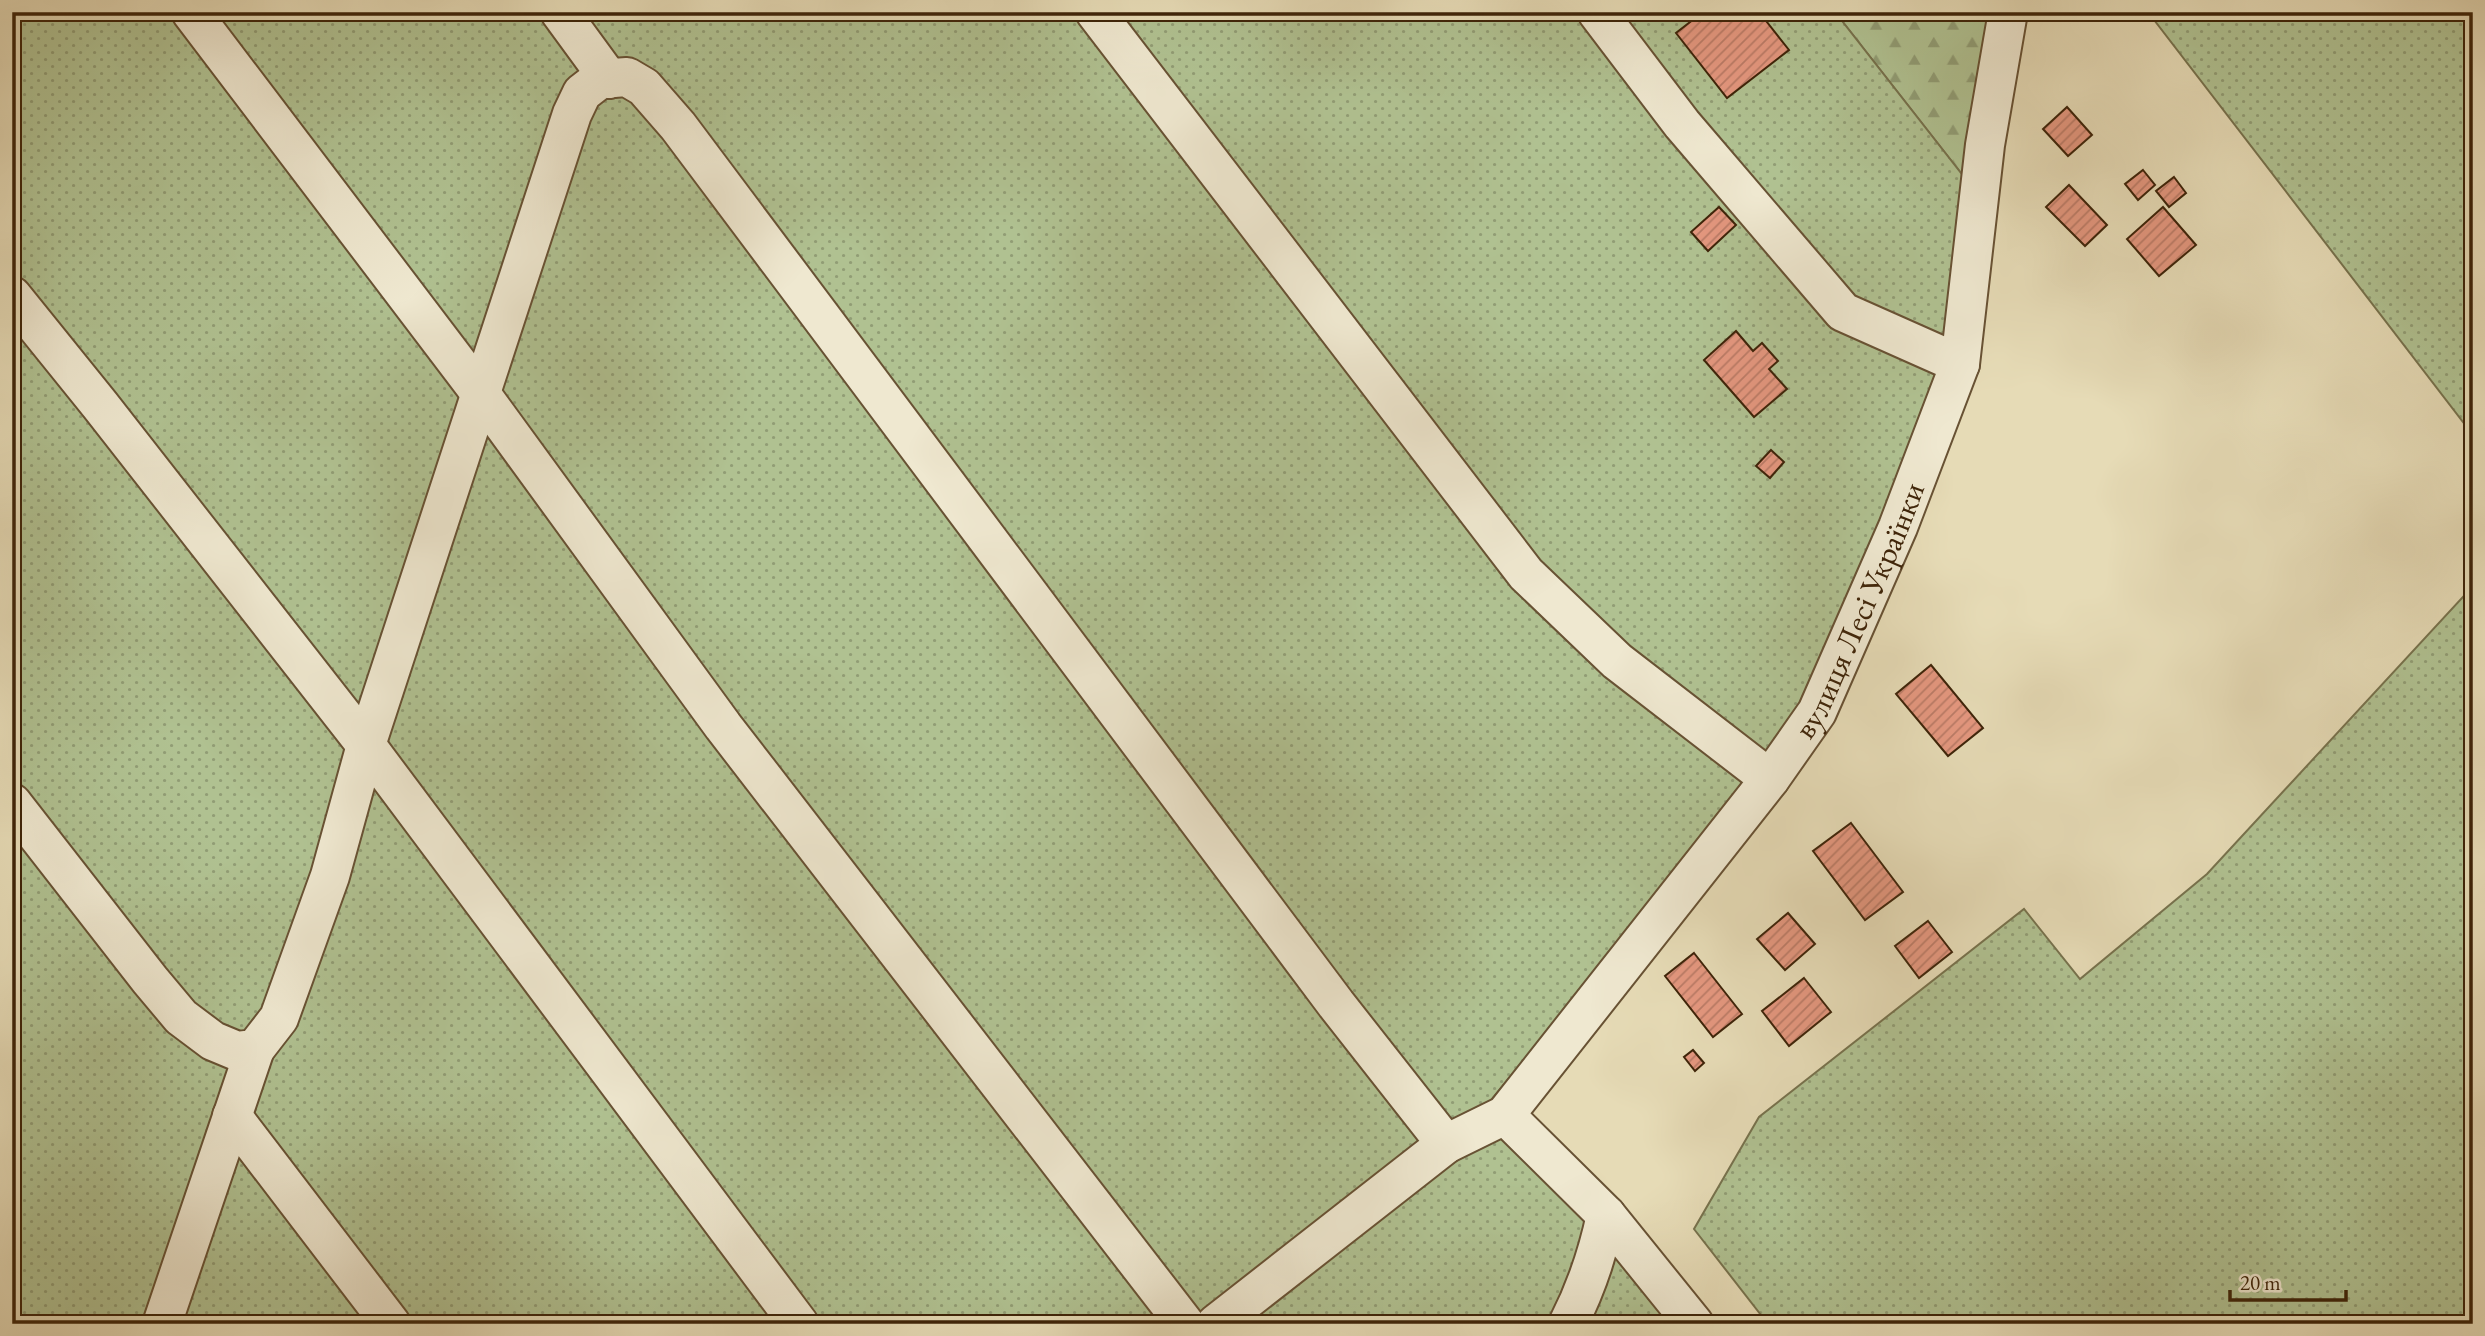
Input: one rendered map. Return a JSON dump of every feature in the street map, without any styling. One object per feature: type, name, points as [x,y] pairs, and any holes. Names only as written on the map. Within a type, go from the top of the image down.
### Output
[{"type":"street","points":[[191,12],[481,394],[723,726],[1185,1324]]},
{"type":"street","points":[[560,12],[609,79]]},
{"type":"street","points":[[1096,12],[1525,574],[1617,661],[1770,779]]},
{"type":"street","points":[[1597,12],[1682,124],[1843,312],[1960,364]]},
{"type":"street","name":"вулиця Лесі Українки","points":[[1505,1115],[1770,779],[1817,712],[1898,527],[1960,364],[1985,145],[2008,12]]},
{"type":"street","points":[[162,1324],[255,1049],[279,1018],[330,876],[366,745],[572,114],[583,93],[600,79],[627,77],[644,87],[678,126],[1336,1004],[1446,1144]]},
{"type":"street","points":[[12,296],[109,415],[366,745],[799,1324]]},
{"type":"street","points":[[12,803],[141,970],[181,1017],[213,1041],[237,1051],[255,1049]]},
{"type":"street","points":[[1216,1324],[1446,1144],[1505,1115],[1606,1215],[1694,1324]]},
{"type":"street","points":[[232,1116],[391,1324]]},
{"type":"street","points":[[1568,1324],[1581,1299],[1594,1262],[1606,1215]]},
{"type":"green space","points":[[12,12],[1835,12],[1975,191],[1928,420],[1795,731],[1477,1117],[1679,1284],[1710,1324],[12,1324]]},
{"type":"green space","points":[[1835,12],[2006,12],[1975,191]]},
{"type":"green space","points":[[2148,12],[2473,12],[2473,435]]},
{"type":"green space","points":[[2473,586],[2473,1324],[1768,1324],[1694,1229],[1759,1117],[2024,909],[2080,979],[2207,874]]},
{"type":"building","points":[[1703,12],[1759,12],[1789,50],[1727,98],[1676,33]]},
{"type":"building","points":[[2067,107],[2092,135],[2068,156],[2043,129]]},
{"type":"building","points":[[2143,170],[2155,185],[2138,200],[2125,184]]},
{"type":"building","points":[[2174,177],[2186,193],[2169,207],[2156,191]]},
{"type":"building","points":[[2069,185],[2107,225],[2085,246],[2046,207]]},
{"type":"building","points":[[1719,207],[1736,225],[1708,251],[1691,232]]},
{"type":"building","points":[[2163,207],[2196,245],[2159,276],[2127,239]]},
{"type":"building","points":[[1736,331],[1753,351],[1762,343],[1778,361],[1769,369],[1787,389],[1754,417],[1704,360]]},
{"type":"building","points":[[1771,450],[1784,462],[1770,478],[1756,466]]},
{"type":"building","points":[[1931,665],[1983,728],[1948,756],[1896,694]]},
{"type":"building","points":[[1851,823],[1903,892],[1865,920],[1813,851]]},
{"type":"building","points":[[1788,913],[1815,944],[1785,970],[1757,939]]},
{"type":"building","points":[[1928,921],[1952,952],[1919,978],[1895,946]]},
{"type":"building","points":[[1694,953],[1742,1014],[1713,1037],[1665,976]]},
{"type":"building","points":[[1804,978],[1831,1012],[1789,1046],[1762,1011]]},
{"type":"building","points":[[1693,1050],[1704,1063],[1695,1071],[1684,1057]]}]
